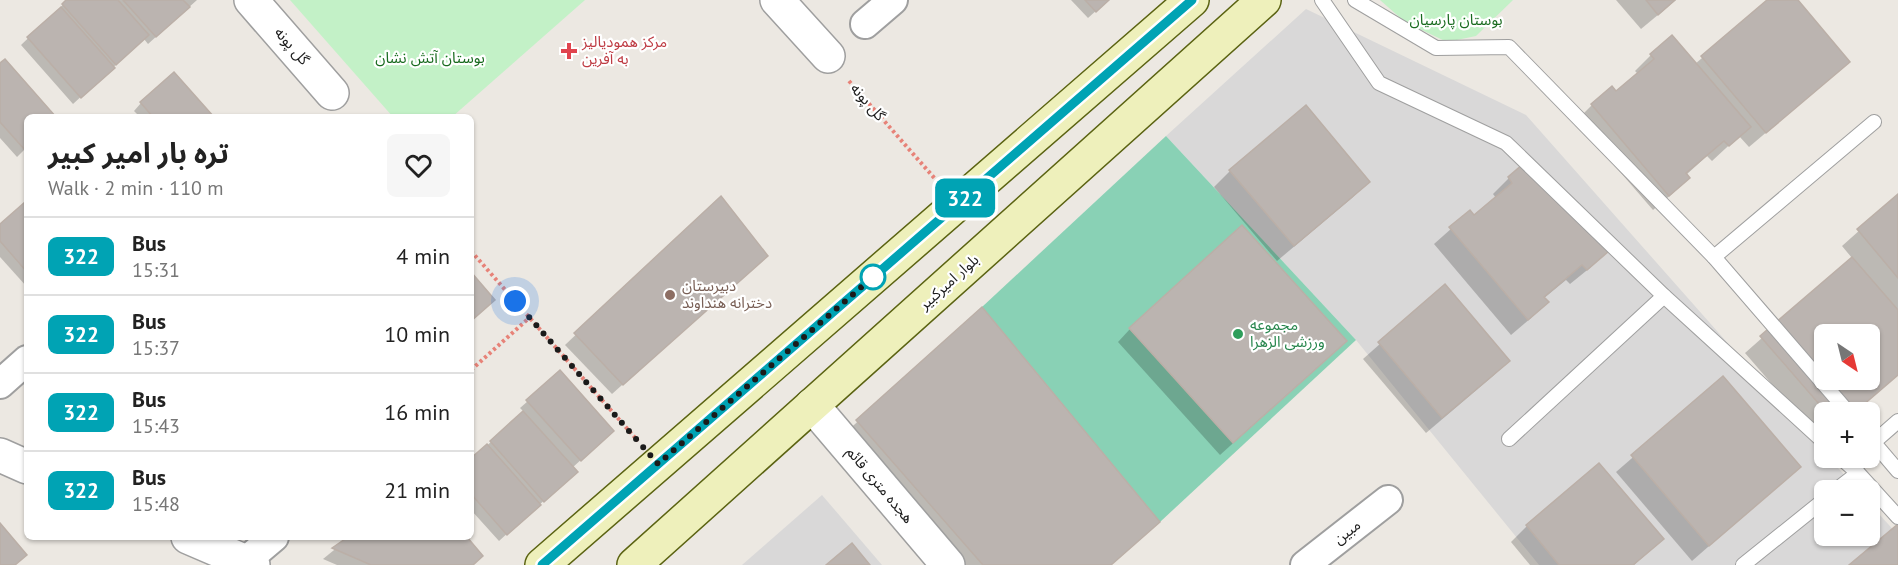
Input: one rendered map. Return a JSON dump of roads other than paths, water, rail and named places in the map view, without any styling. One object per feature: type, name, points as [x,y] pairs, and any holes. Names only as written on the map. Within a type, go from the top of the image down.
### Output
[{"type":"main road","points":[[542,565],[1192,0]]},
{"type":"main road","name":"بلوار امیرکبیر","points":[[634,565],[1264,0]]},
{"type":"street","name":"گل پونه","points":[[251,0],[332,93]]},
{"type":"street","points":[[777,0],[828,56]]},
{"type":"street","points":[[865,24],[893,0]]},
{"type":"street","points":[[0,384],[24,363]]},
{"type":"street","name":"هجده متری قائم","points":[[812,405],[948,565]]},
{"type":"street","points":[[0,455],[24,466]]},
{"type":"street","name":"مبین","points":[[1305,565],[1388,500]]},
{"type":"street","points":[[194,540],[246,564],[271,540]]},
{"type":"lane","points":[[1322,0],[1379,82],[1506,143],[1664,296],[1814,433]]},
{"type":"lane","points":[[1355,0],[1436,48],[1509,47],[1714,257],[1839,402]]},
{"type":"lane","points":[[1714,257],[1874,122]]},
{"type":"lane","points":[[1509,439],[1664,296]]},
{"type":"lane","points":[[1880,434],[1898,421]]},
{"type":"lane","points":[[1880,450],[1898,471]]},
{"type":"lane","points":[[1852,468],[1898,517]]},
{"type":"lane","points":[[1849,480],[1858,473]]},
{"type":"lane","points":[[1743,565],[1814,508]]},
{"type":"place","name":"مرکز همودیالیز به آفرین","points":[[569,51]]},
{"type":"place","name":"دبیرستان دخترانه هنداوند","points":[[670,295]]},
{"type":"place","name":"مجموعه ورزشی الزهرا","points":[[1238,334]]},
{"type":"park label","name":"بوستان پارسیان","points":[[1456,20]]},
{"type":"park label","name":"بوستان آتش نشان","points":[[430,58]]}]
